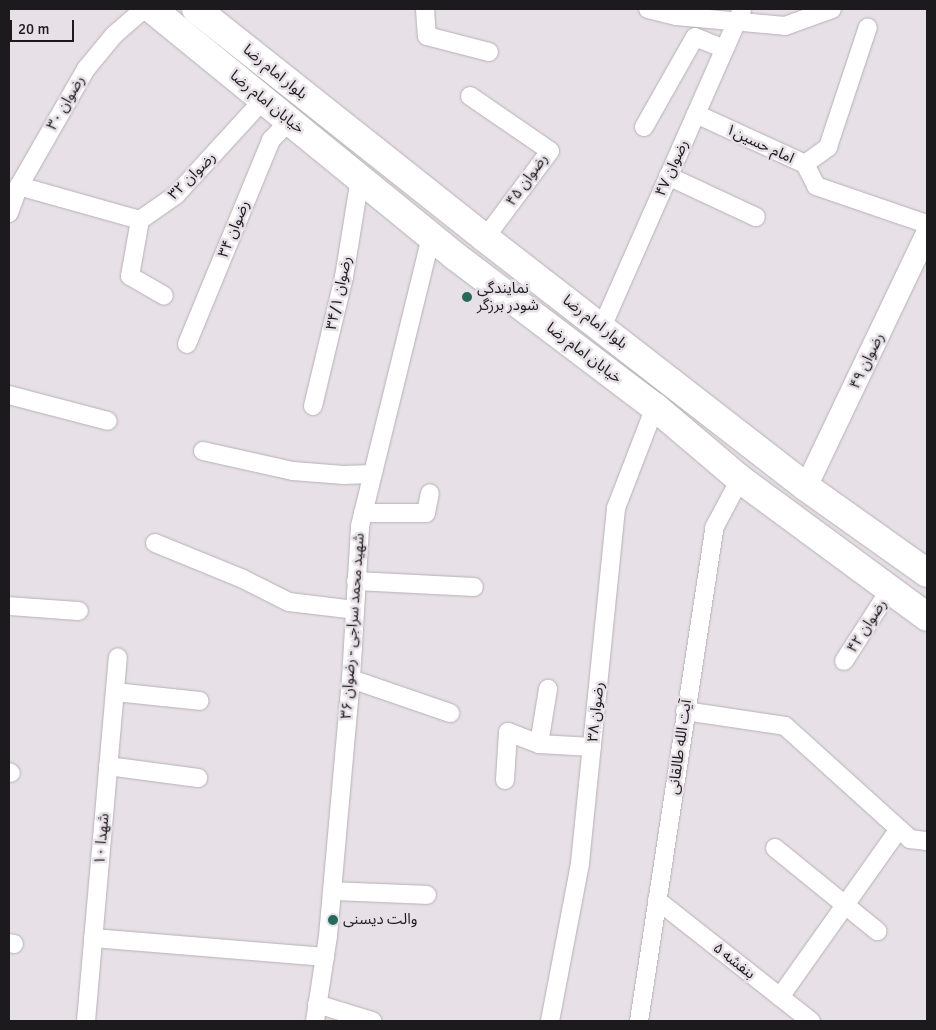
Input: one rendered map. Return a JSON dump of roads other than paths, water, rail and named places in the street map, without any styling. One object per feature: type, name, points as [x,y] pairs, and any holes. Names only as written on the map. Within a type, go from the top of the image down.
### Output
[{"type":"main road","name":"خیابان امام رضا","points":[[152,9],[431,237],[655,407],[740,479],[889,591],[927,617]]},
{"type":"main road","name":"بلوار امام رضا","points":[[196,9],[485,238],[806,487],[927,573]]},
{"type":"street","name":"رضوان ۳۰","points":[[9,213],[18,186],[86,69],[114,35],[144,9]]},
{"type":"street","points":[[424,9],[427,36],[489,52]]},
{"type":"street","points":[[648,9],[676,16],[739,15],[785,26],[832,9]]},
{"type":"street","name":"رضوان ۴۷","points":[[602,327],[739,15]]},
{"type":"street","points":[[805,164],[828,147],[868,28]]},
{"type":"street","points":[[644,127],[694,37],[724,49]]},
{"type":"street","name":"رضوان ۴۵","points":[[470,96],[550,151],[485,238]]},
{"type":"street","name":"رضوان ۳۲","points":[[140,220],[176,195],[264,99]]},
{"type":"street","name":"امام حسین۱","points":[[696,114],[805,164],[816,186],[927,224]]},
{"type":"street","name":"رضوان ۳۴","points":[[187,344],[271,140],[290,120]]},
{"type":"street","points":[[668,176],[756,217]]},
{"type":"street","name":"رضوان ۳۴/۱","points":[[312,406],[344,277],[360,178]]},
{"type":"street","points":[[18,186],[140,220],[130,276],[164,296]]},
{"type":"street","name":"رضوان ۴۹","points":[[806,487],[923,258],[927,234]]},
{"type":"street","name":"شهید محمد سراجی - رضوان ۳۶","points":[[316,1013],[325,957],[332,891],[351,679],[360,526],[431,237]]},
{"type":"street","points":[[9,395],[108,421]]},
{"type":"street","name":"رضوان ۳۸","points":[[550,1021],[580,863],[616,508],[655,407]]},
{"type":"street","points":[[203,451],[293,471],[344,475],[372,474]]},
{"type":"street","name":"آیت الله طالقانی","points":[[639,1021],[714,528],[740,479]]},
{"type":"street","points":[[363,512],[426,513],[430,493]]},
{"type":"street","points":[[155,543],[243,579],[290,602],[355,610]]},
{"type":"street","points":[[356,581],[474,588]]},
{"type":"street","name":"رضوان ۴۲","points":[[844,661],[889,591]]},
{"type":"street","points":[[9,606],[79,611]]},
{"type":"street","name":"شهدا ۱۰","points":[[86,1021],[118,657]]},
{"type":"street","points":[[351,679],[450,713]]},
{"type":"street","points":[[538,744],[548,689]]},
{"type":"street","points":[[115,692],[200,701]]},
{"type":"street","points":[[685,711],[785,726],[910,839],[927,841]]},
{"type":"street","points":[[504,780],[508,732],[538,744],[592,747]]},
{"type":"street","points":[[108,766],[198,778]]},
{"type":"street","points":[[780,997],[899,829]]},
{"type":"street","points":[[775,848],[877,931]]},
{"type":"street","points":[[332,891],[427,895]]},
{"type":"street","name":"بنفشه ۵","points":[[657,900],[811,1021]]},
{"type":"street","points":[[94,938],[325,957]]},
{"type":"street","points":[[316,1013],[372,1021]]},
{"type":"place","name":"نمایندگی شودر برزگر","points":[[467,297]]},
{"type":"place","name":"والت دیسنی","points":[[333,920]]}]
